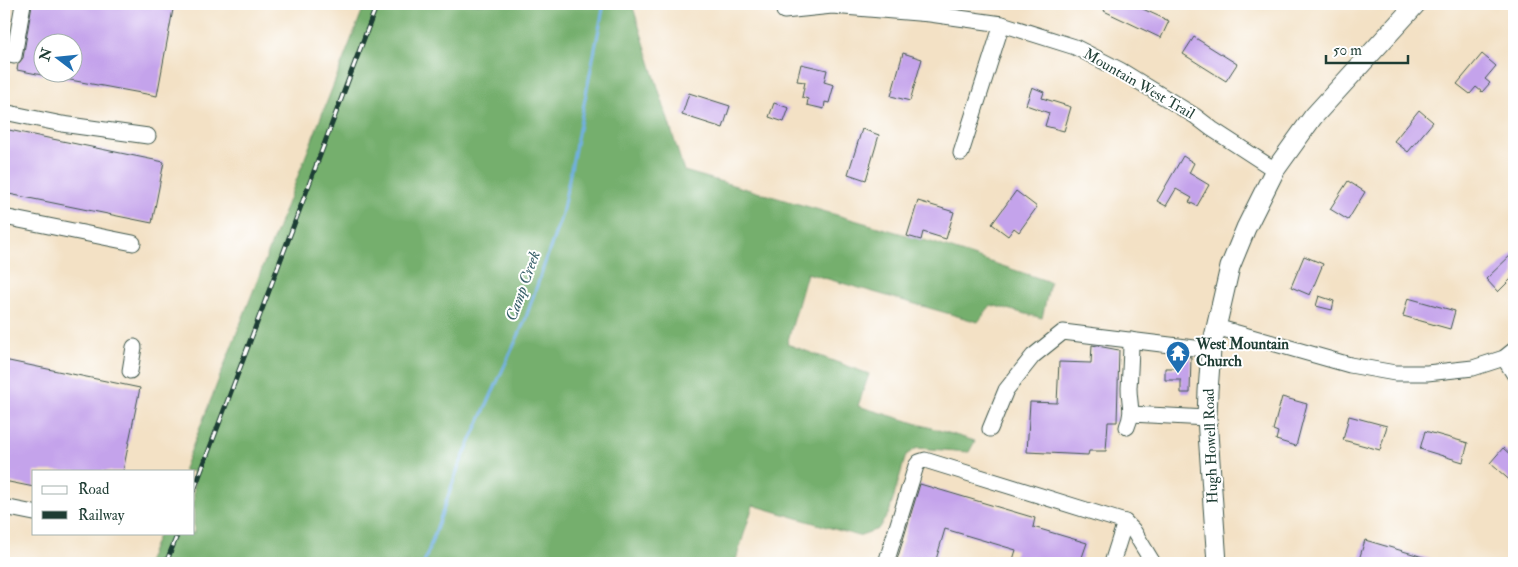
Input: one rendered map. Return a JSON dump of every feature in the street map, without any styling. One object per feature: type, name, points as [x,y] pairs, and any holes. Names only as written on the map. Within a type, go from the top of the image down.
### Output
[{"type":"main road","name":"Hugh Howell Road","points":[[1218,563],[1208,418],[1211,350],[1230,267],[1246,228],[1275,170],[1313,117],[1416,4]]},
{"type":"street","points":[[4,54],[14,56],[23,4]]},
{"type":"street","name":"Mountain West Trail","points":[[784,10],[832,6],[930,14],[1002,24],[1076,47],[1120,70],[1195,116],[1212,130],[1275,170]]},
{"type":"street","points":[[961,153],[1002,24]]},
{"type":"street","points":[[4,112],[62,124],[148,136]]},
{"type":"street","points":[[4,217],[133,243]]},
{"type":"street","points":[[1216,327],[1350,365],[1395,373],[1427,373],[1473,368],[1509,354],[1514,374]]},
{"type":"street","points":[[990,429],[1006,390],[1033,356],[1063,332],[1211,350]]},
{"type":"street","points":[[1132,340],[1129,391],[1132,407],[1129,420],[1208,418]]},
{"type":"street","points":[[130,371],[134,347]]},
{"type":"street","points":[[886,563],[916,466],[919,462],[925,460],[1124,522],[1133,530],[1153,563]]},
{"type":"street","points":[[4,506],[32,512]]},
{"type":"street","points":[[1112,563],[1124,522]]},
{"type":"green space","points":[[365,4],[632,4],[684,171],[934,243],[1050,282],[1042,318],[991,305],[978,322],[807,273],[787,344],[869,374],[858,406],[975,441],[969,452],[917,448],[906,455],[889,513],[878,529],[858,536],[753,505],[735,563],[147,563],[159,534],[195,534],[195,470],[183,470]]},
{"type":"building","points":[[32,4],[174,4],[157,96],[81,82],[82,32],[32,32],[32,73],[17,70],[18,64],[23,58]]},
{"type":"building","points":[[1107,4],[1132,4],[1169,21],[1161,38],[1104,11]]},
{"type":"building","points":[[1194,37],[1237,64],[1226,81],[1183,54]]},
{"type":"building","points":[[903,53],[922,59],[910,101],[891,96]]},
{"type":"building","points":[[1482,54],[1496,66],[1485,79],[1490,83],[1482,92],[1476,87],[1470,94],[1457,84]]},
{"type":"building","points":[[801,64],[827,70],[824,82],[834,85],[829,103],[825,102],[824,109],[807,105],[808,99],[802,97],[805,82],[797,81]]},
{"type":"building","points":[[1032,87],[1044,92],[1042,98],[1071,107],[1064,131],[1045,126],[1049,113],[1026,105]]},
{"type":"building","points":[[689,93],[730,106],[723,128],[682,115]]},
{"type":"building","points":[[774,103],[789,108],[784,122],[769,117]]},
{"type":"building","points":[[1419,110],[1433,122],[1408,152],[1394,141]]},
{"type":"building","points":[[4,129],[164,162],[152,223],[4,193]]},
{"type":"building","points":[[862,129],[879,135],[866,180],[848,174]]},
{"type":"building","points":[[1183,156],[1194,163],[1189,173],[1209,185],[1197,206],[1189,202],[1192,198],[1176,189],[1166,206],[1157,201]]},
{"type":"building","points":[[1348,181],[1365,192],[1348,220],[1330,209]]},
{"type":"building","points":[[1016,191],[1037,207],[1019,232],[1014,228],[1008,236],[992,224]]},
{"type":"building","points":[[918,201],[954,212],[946,239],[923,232],[921,240],[907,236]]},
{"type":"building","points":[[1514,252],[1514,276],[1498,292],[1486,279]]},
{"type":"building","points":[[1304,256],[1323,264],[1310,295],[1291,287]]},
{"type":"building","points":[[1319,296],[1334,301],[1332,310],[1316,306]]},
{"type":"building","points":[[1408,298],[1455,311],[1450,329],[1403,316]]},
{"type":"building","points":[[1092,345],[1119,350],[1117,422],[1108,422],[1106,451],[1089,451],[1088,455],[1027,452],[1030,402],[1057,403],[1059,362],[1091,363]]},
{"type":"building","name":"West Mountain Church","points":[[1182,356],[1191,357],[1190,393],[1181,393],[1181,380],[1165,380],[1165,368],[1181,368]]},
{"type":"building","points":[[4,360],[140,388],[123,470],[32,470],[32,487],[4,481]]},
{"type":"building","points":[[1282,397],[1307,404],[1296,446],[1276,440],[1278,432],[1273,430]]},
{"type":"building","points":[[1349,416],[1387,426],[1380,450],[1343,440]]},
{"type":"building","points":[[1425,431],[1468,443],[1463,462],[1420,449]]},
{"type":"building","points":[[1503,448],[1514,458],[1514,484],[1490,463]]},
{"type":"building","points":[[920,484],[1035,518],[1033,527],[1087,543],[1080,563],[1012,563],[1016,550],[945,529],[935,563],[896,563]]},
{"type":"building","points":[[1365,540],[1437,561],[1437,563],[1358,563]]},
{"type":"waterway","name":"Camp Creek","points":[[424,563],[459,466],[524,323],[562,214],[604,4]]},
{"type":"railway","points":[[195,487],[377,4]]},
{"type":"railway","points":[[166,563],[178,534]]},
{"type":"place","name":"West Mountain Church","points":[[1178,374]]}]
